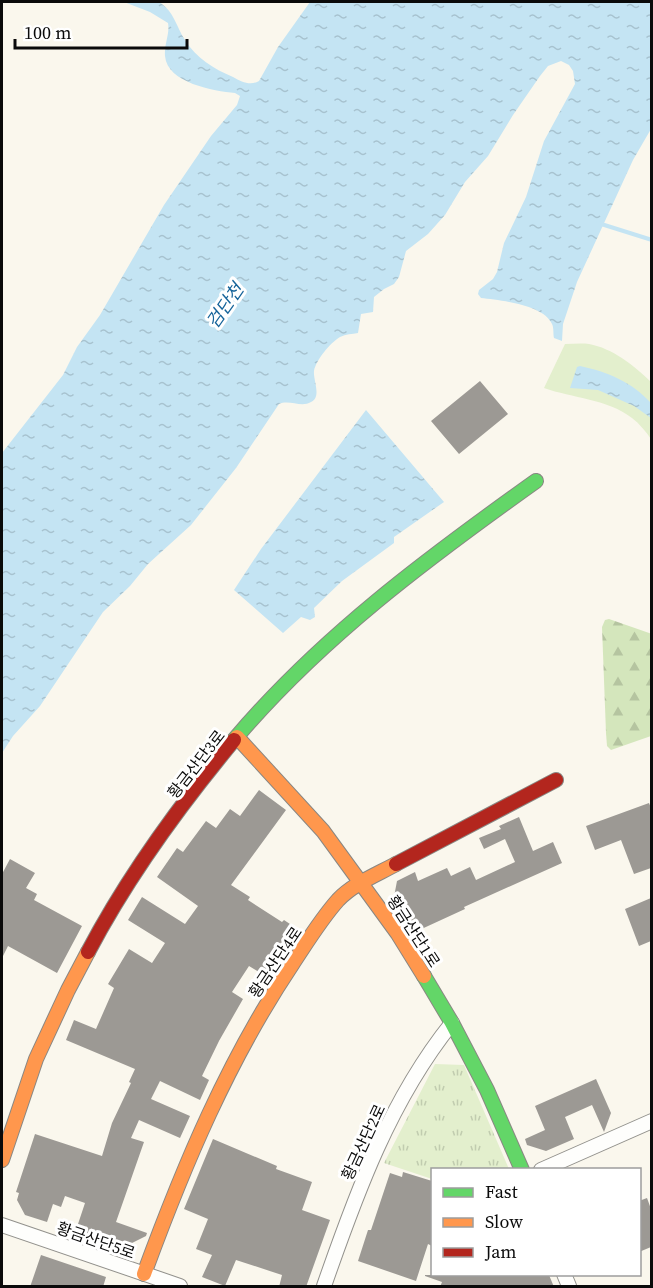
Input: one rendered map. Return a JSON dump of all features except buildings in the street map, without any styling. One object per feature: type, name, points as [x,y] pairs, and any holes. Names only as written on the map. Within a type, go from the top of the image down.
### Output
[{"type":"street","name":"황금산단3로","points":[[2,1160],[41,1047],[62,1002],[125,887],[194,790],[237,737],[288,681],[331,640],[408,574],[536,481]]},
{"type":"street","name":"황금산단1로","points":[[237,737],[323,831],[398,934],[452,1023],[487,1090],[521,1168]]},
{"type":"street","name":"황금산단4로","points":[[144,1274],[169,1205],[200,1131],[245,1039],[296,958],[331,909],[362,882],[556,780]]},
{"type":"street","name":"황금산단2로","points":[[324,1287],[361,1184],[398,1105],[417,1070],[452,1023]]},
{"type":"street","points":[[545,1168],[651,1121]]},
{"type":"street","name":"황금산단5로","points":[[2,1225],[180,1287]]},
{"type":"green space","points":[[565,344],[589,344],[606,349],[630,364],[651,382],[651,439],[632,418],[612,407],[544,388]]},
{"type":"green space","points":[[609,619],[652,634],[651,736],[611,750],[607,746],[606,733],[602,627],[605,620]]},
{"type":"green space","points":[[435,1064],[464,1065],[509,1168],[431,1168],[431,1179],[384,1163]]},
{"type":"water","name":"검단천","points":[[124,2],[159,2],[168,10],[189,46],[200,58],[219,70],[249,83],[259,81],[278,47],[310,2],[651,2],[651,129],[633,160],[577,282],[563,324],[562,341],[554,338],[552,324],[540,312],[521,305],[481,298],[478,294],[479,290],[493,279],[497,272],[504,243],[526,197],[544,141],[575,84],[573,71],[569,65],[561,61],[548,66],[513,115],[488,156],[465,182],[445,215],[428,234],[406,251],[399,277],[394,284],[374,297],[373,312],[361,314],[358,333],[340,337],[320,357],[314,371],[317,392],[314,400],[307,404],[287,402],[279,404],[236,468],[191,525],[148,564],[130,586],[103,612],[40,706],[13,736],[2,753],[2,453],[63,375],[77,347],[100,315],[164,205],[211,136],[237,105],[240,96],[235,93],[204,88],[174,73],[165,56],[168,23],[150,12]]},
{"type":"water","points":[[577,367],[610,375],[636,389],[651,403],[651,418],[634,406],[598,390],[570,388]]},
{"type":"water","points":[[366,410],[444,502],[394,537],[394,543],[342,581],[314,608],[315,617],[310,620],[301,617],[283,633],[234,590],[261,549]]},
{"type":"waterway","points":[[598,223],[652,240]]},
{"type":"traffic: fast","points":[[234,740],[302,667],[377,601],[536,481]]},
{"type":"traffic: fast","points":[[424,976],[487,1090],[521,1168]]},
{"type":"traffic: slow","points":[[237,737],[323,831],[398,934],[424,976]]},
{"type":"traffic: slow","points":[[144,1274],[209,1114],[248,1037],[270,1000],[314,931],[338,900],[358,884],[396,864]]},
{"type":"traffic: slow","points":[[2,1160],[36,1059],[88,952]]},
{"type":"traffic: jam","points":[[88,952],[120,896],[155,842],[234,740]]},
{"type":"traffic: jam","points":[[396,864],[556,780]]}]
